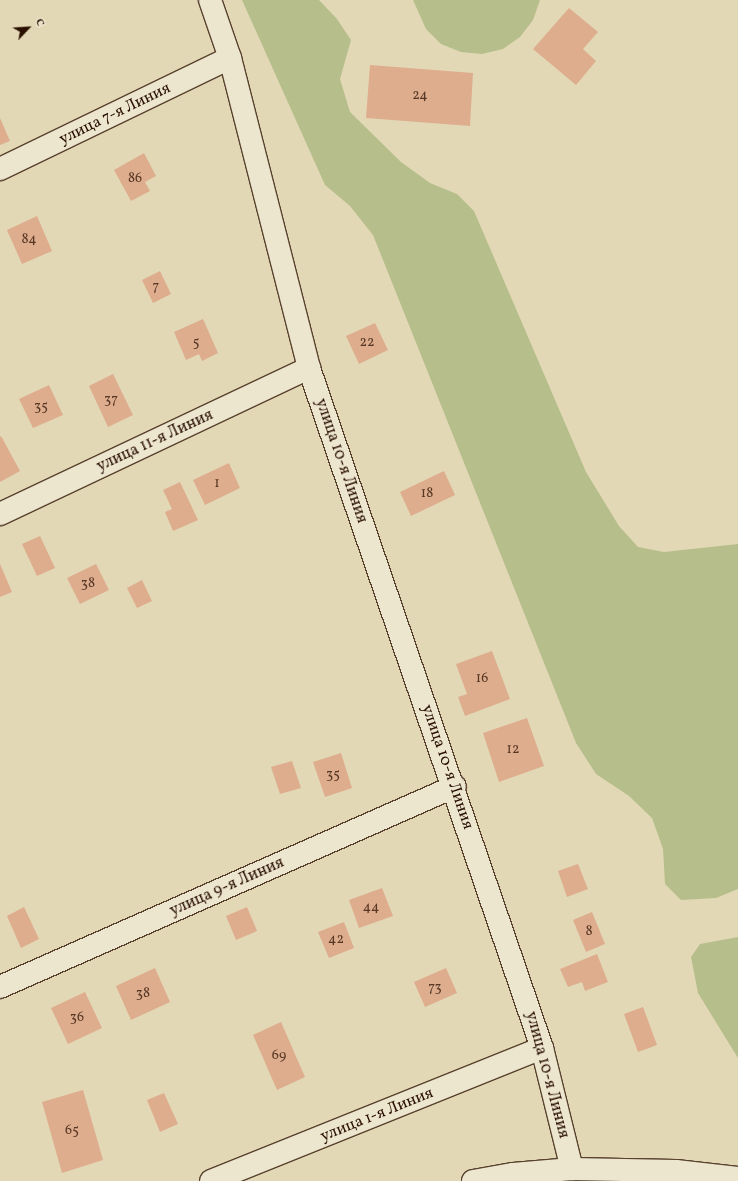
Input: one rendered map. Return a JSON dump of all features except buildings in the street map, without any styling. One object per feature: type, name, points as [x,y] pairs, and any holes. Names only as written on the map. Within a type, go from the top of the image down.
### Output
[{"type":"street","name":"улица 10-я Линия","points":[[210,0],[230,58],[309,368],[455,786],[542,1048],[572,1169]]},
{"type":"street","name":"улица 7-я Линия","points":[[0,169],[230,58]]},
{"type":"street","name":"улица 11-я Линия","points":[[0,514],[309,368]]},
{"type":"street","name":"улица 9-я Линия","points":[[0,987],[455,786]]},
{"type":"street","name":"улица 1-я Линия","points":[[211,1181],[542,1048]]},
{"type":"street","points":[[473,1181],[513,1174],[572,1169],[676,1171],[738,1178]]},
{"type":"green space","points":[[242,0],[319,0],[337,19],[351,40],[340,79],[350,112],[401,162],[430,183],[457,194],[474,211],[586,472],[619,526],[638,547],[664,552],[738,544],[738,889],[716,898],[681,900],[665,884],[663,849],[652,818],[629,796],[596,774],[576,743],[373,235],[350,206],[325,185]]},
{"type":"green space","points":[[413,0],[540,0],[533,20],[520,37],[503,49],[482,54],[461,52],[441,44],[426,29]]},
{"type":"green space","points":[[738,937],[738,1058],[698,993],[691,957],[700,944]]}]
